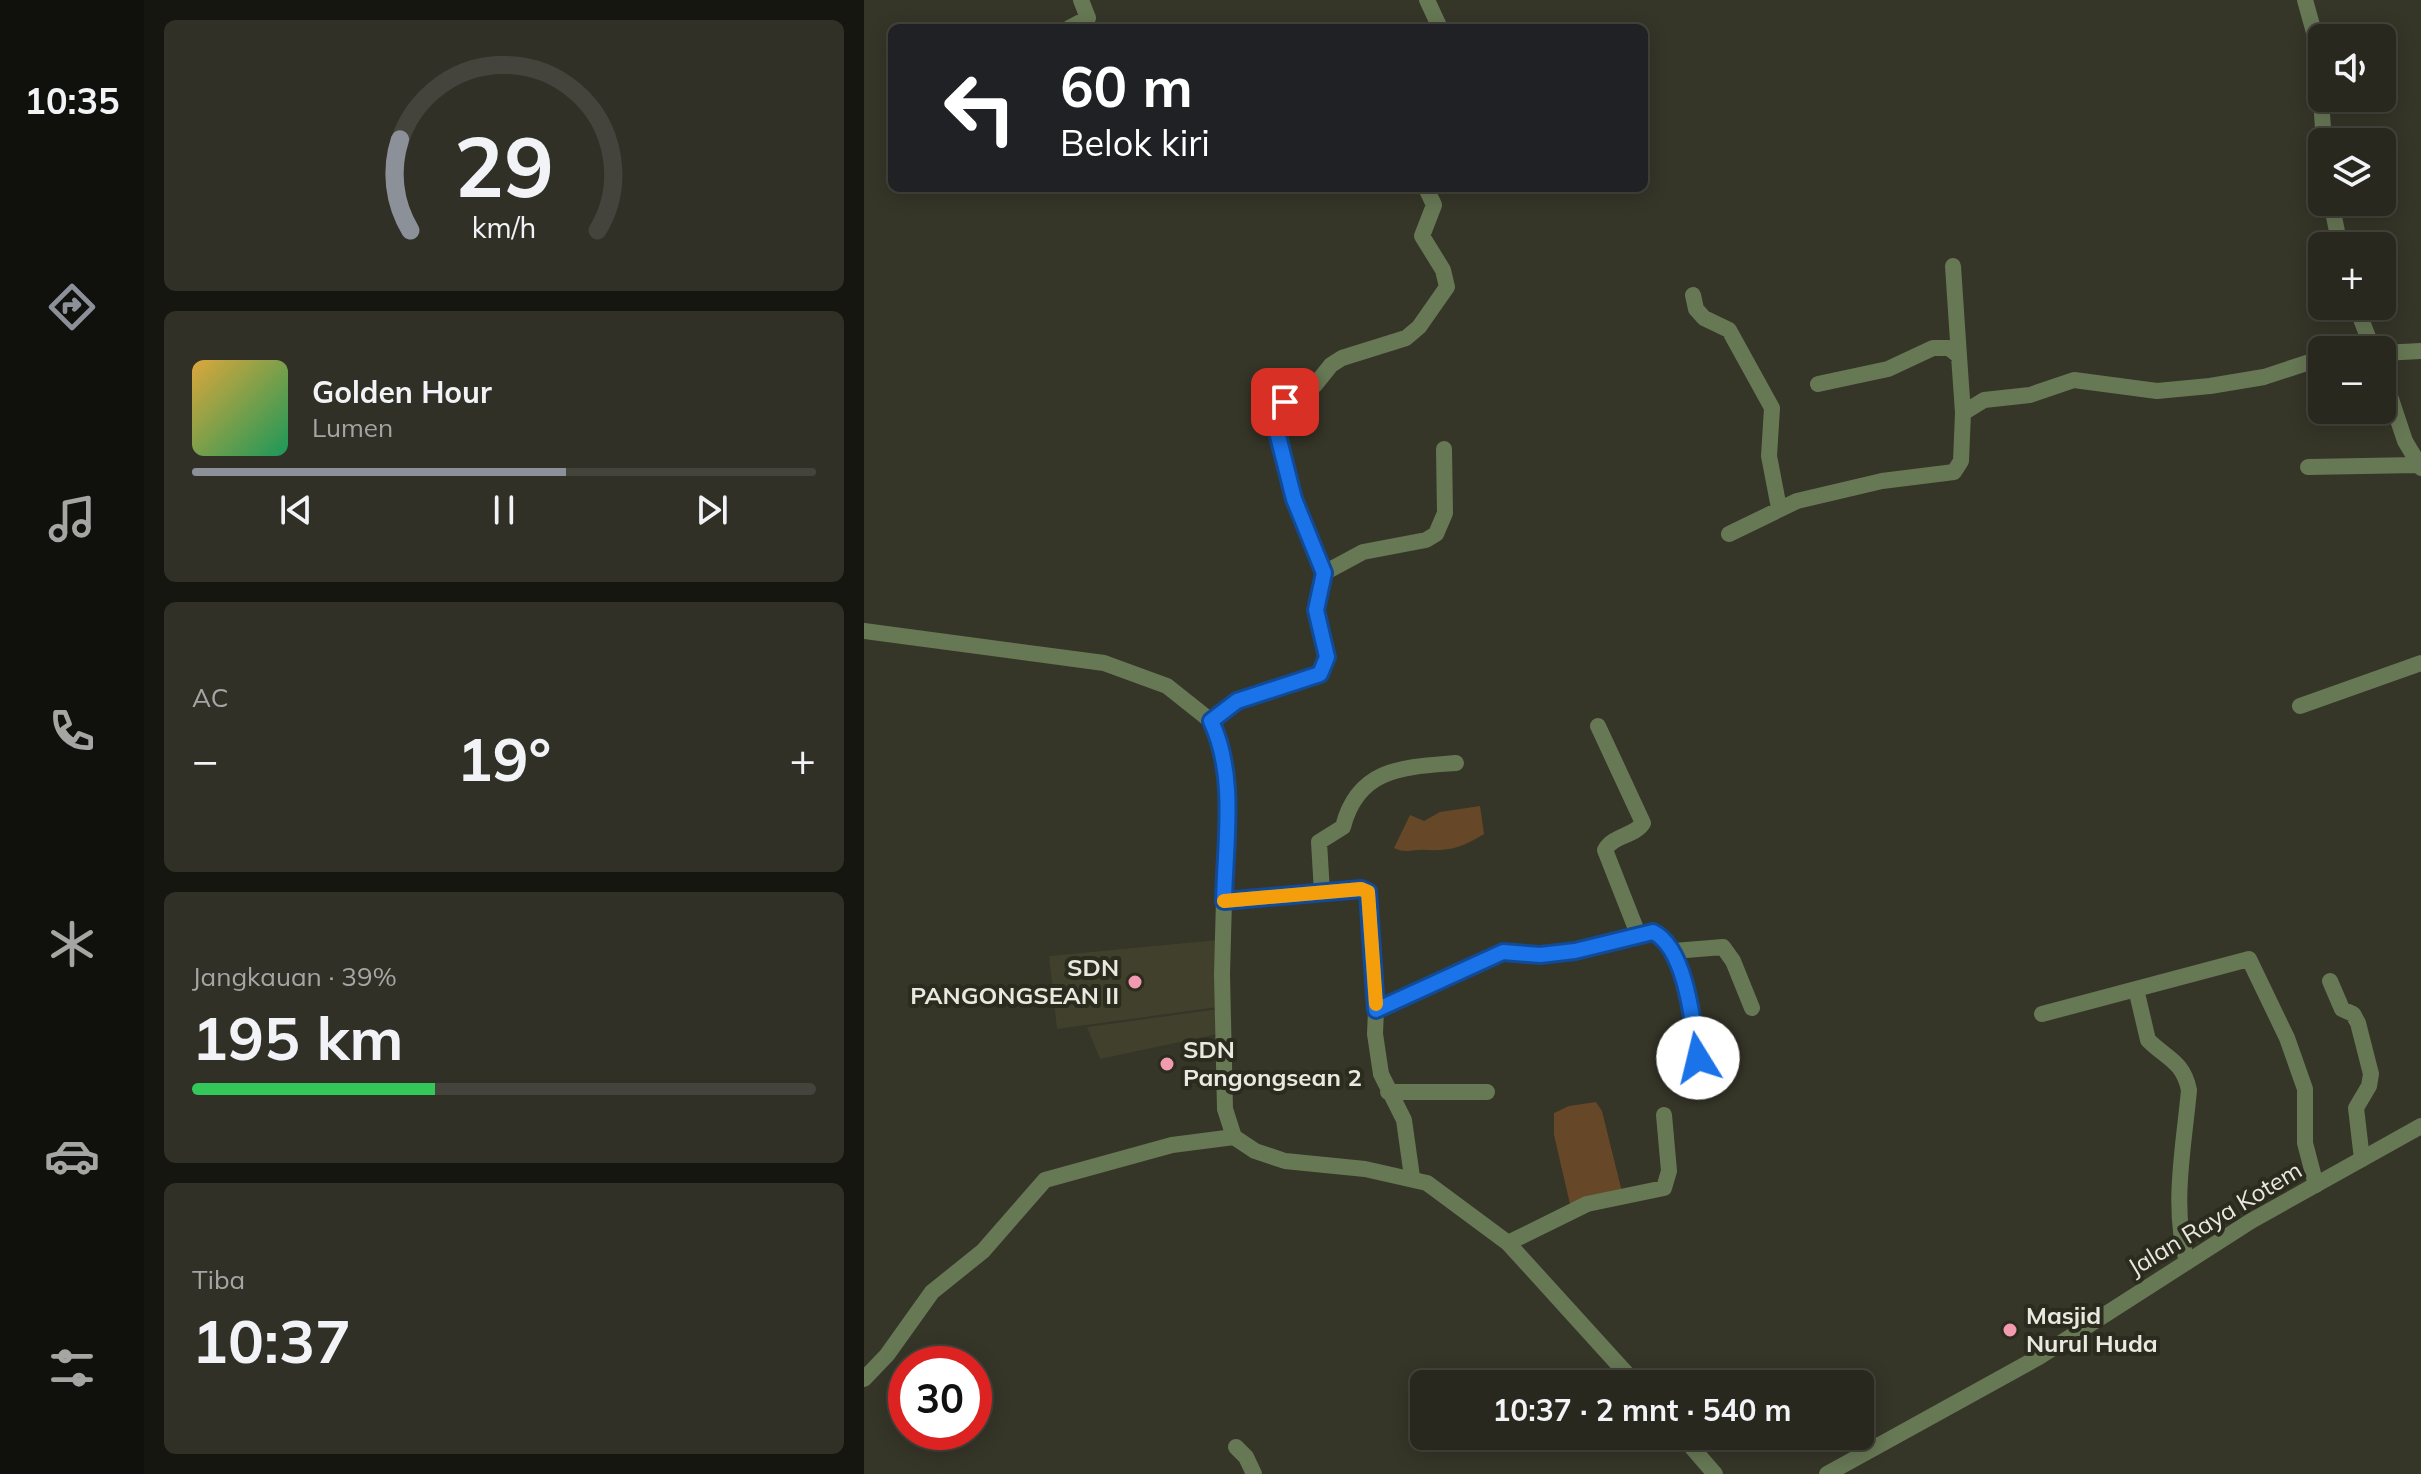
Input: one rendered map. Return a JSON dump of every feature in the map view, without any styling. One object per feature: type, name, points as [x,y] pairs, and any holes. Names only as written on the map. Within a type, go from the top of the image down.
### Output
[{"type":"street","points":[[1077,24],[1088,18],[1081,0]]},
{"type":"street","points":[[1427,0],[1438,24]]},
{"type":"street","points":[[2305,0],[2317,43],[2323,128]]},
{"type":"street","points":[[1211,721],[1237,701],[1320,674],[1327,657],[1316,610],[1324,573],[1294,499],[1275,413],[1278,406],[1306,393],[1342,358],[1406,338],[1419,327],[1447,287],[1443,270],[1422,236],[1434,205],[1428,192]]},
{"type":"street","points":[[1729,534],[1779,508],[1882,481],[1954,472],[1961,461],[1963,413],[1953,266]]},
{"type":"street","points":[[1693,295],[1696,309],[1704,318],[1729,330],[1772,408],[1769,456],[1779,508]]},
{"type":"street","points":[[1818,384],[1888,369],[1933,348],[1949,348],[1959,356]]},
{"type":"street","points":[[2396,352],[2421,351]]},
{"type":"street","points":[[1963,413],[1984,400],[2030,395],[2074,380],[2157,391],[2264,377],[2308,363]]},
{"type":"street","points":[[2308,467],[2419,467],[2396,408]]},
{"type":"street","points":[[1324,573],[1363,552],[1426,540],[1436,534],[1445,513],[1444,449]]},
{"type":"street","points":[[864,631],[1104,663],[1167,686],[1211,721],[1221,743],[1225,765],[1225,1109],[1234,1137]]},
{"type":"street","points":[[2300,706],[2421,663]]},
{"type":"street","points":[[1598,726],[1643,823],[1640,828],[1612,841],[1605,850],[1638,934]]},
{"type":"street","points":[[1322,892],[1319,842],[1343,827],[1351,803],[1364,786],[1399,768],[1456,763]]},
{"type":"street","points":[[1224,901],[1361,889],[1368,892],[1377,1054],[1388,1092],[1407,1130],[1412,1177]]},
{"type":"street","points":[[1376,1010],[1503,952],[1540,955],[1575,951],[1653,932],[1664,938],[1674,951],[1694,1031],[1699,1085]]},
{"type":"street","points":[[1674,951],[1723,947],[1733,961],[1752,1008]]},
{"type":"street","points":[[2042,1014],[2244,958],[2253,962],[2287,1038],[2305,1089],[2305,1143],[2316,1185]]},
{"type":"street","points":[[2330,981],[2342,1009],[2353,1014],[2358,1023],[2371,1074],[2369,1086],[2356,1108],[2362,1159]]},
{"type":"street","points":[[2136,989],[2148,1040],[2177,1061],[2185,1073],[2189,1090],[2179,1222],[2187,1262]]},
{"type":"street","points":[[1388,1092],[1487,1092]]},
{"type":"street","points":[[1508,1243],[1587,1204],[1664,1188],[1669,1171],[1664,1115]]},
{"type":"street","name":"Jalan Raya Kotem","points":[[1827,1474],[2039,1357],[2251,1221],[2421,1126]]},
{"type":"street","points":[[864,1379],[887,1355],[932,1292],[983,1251],[1045,1180],[1172,1145],[1234,1137],[1267,1157],[1412,1177],[1458,1202],[1508,1243],[1623,1370]]},
{"type":"street","points":[[1236,1447],[1246,1457],[1254,1474]]},
{"type":"street","points":[[1694,1450],[1715,1474]]},
{"type":"shaded area","points":[[1480,806],[1484,834],[1470,842],[1443,850],[1406,851],[1394,848],[1410,815],[1424,821],[1440,812]]},
{"type":"shaded area","name":"SDN PANGONGSEAN II","points":[[1218,940],[1218,1007],[1057,1029],[1049,956]]},
{"type":"shaded area","name":"SDN PANGONGSEAN II","points":[[1219,1009],[1218,1034],[1100,1059],[1087,1027]]},
{"type":"shaded area","points":[[1596,1102],[1602,1111],[1622,1192],[1570,1204],[1554,1135],[1554,1113],[1569,1106]]},
{"type":"slow traffic","points":[[1224,901],[1361,889],[1368,892],[1376,1004]]},
{"type":"place","name":"SDN PANGONGSEAN II","points":[[1135,982]]},
{"type":"place","name":"SDN Pangongsean 2","points":[[1167,1064]]},
{"type":"place","name":"Masjid Nurul Huda","points":[[2010,1330]]},
{"type":"route","points":[[1285,402],[1278,406],[1275,424],[1306,536],[1324,573],[1317,599],[1316,621],[1327,657],[1320,674],[1237,701],[1211,721],[1221,743],[1227,789],[1224,901],[1361,889],[1368,892],[1376,1010],[1503,952],[1523,951],[1540,955],[1575,951],[1653,932],[1664,938],[1678,960],[1698,1058]]}]
